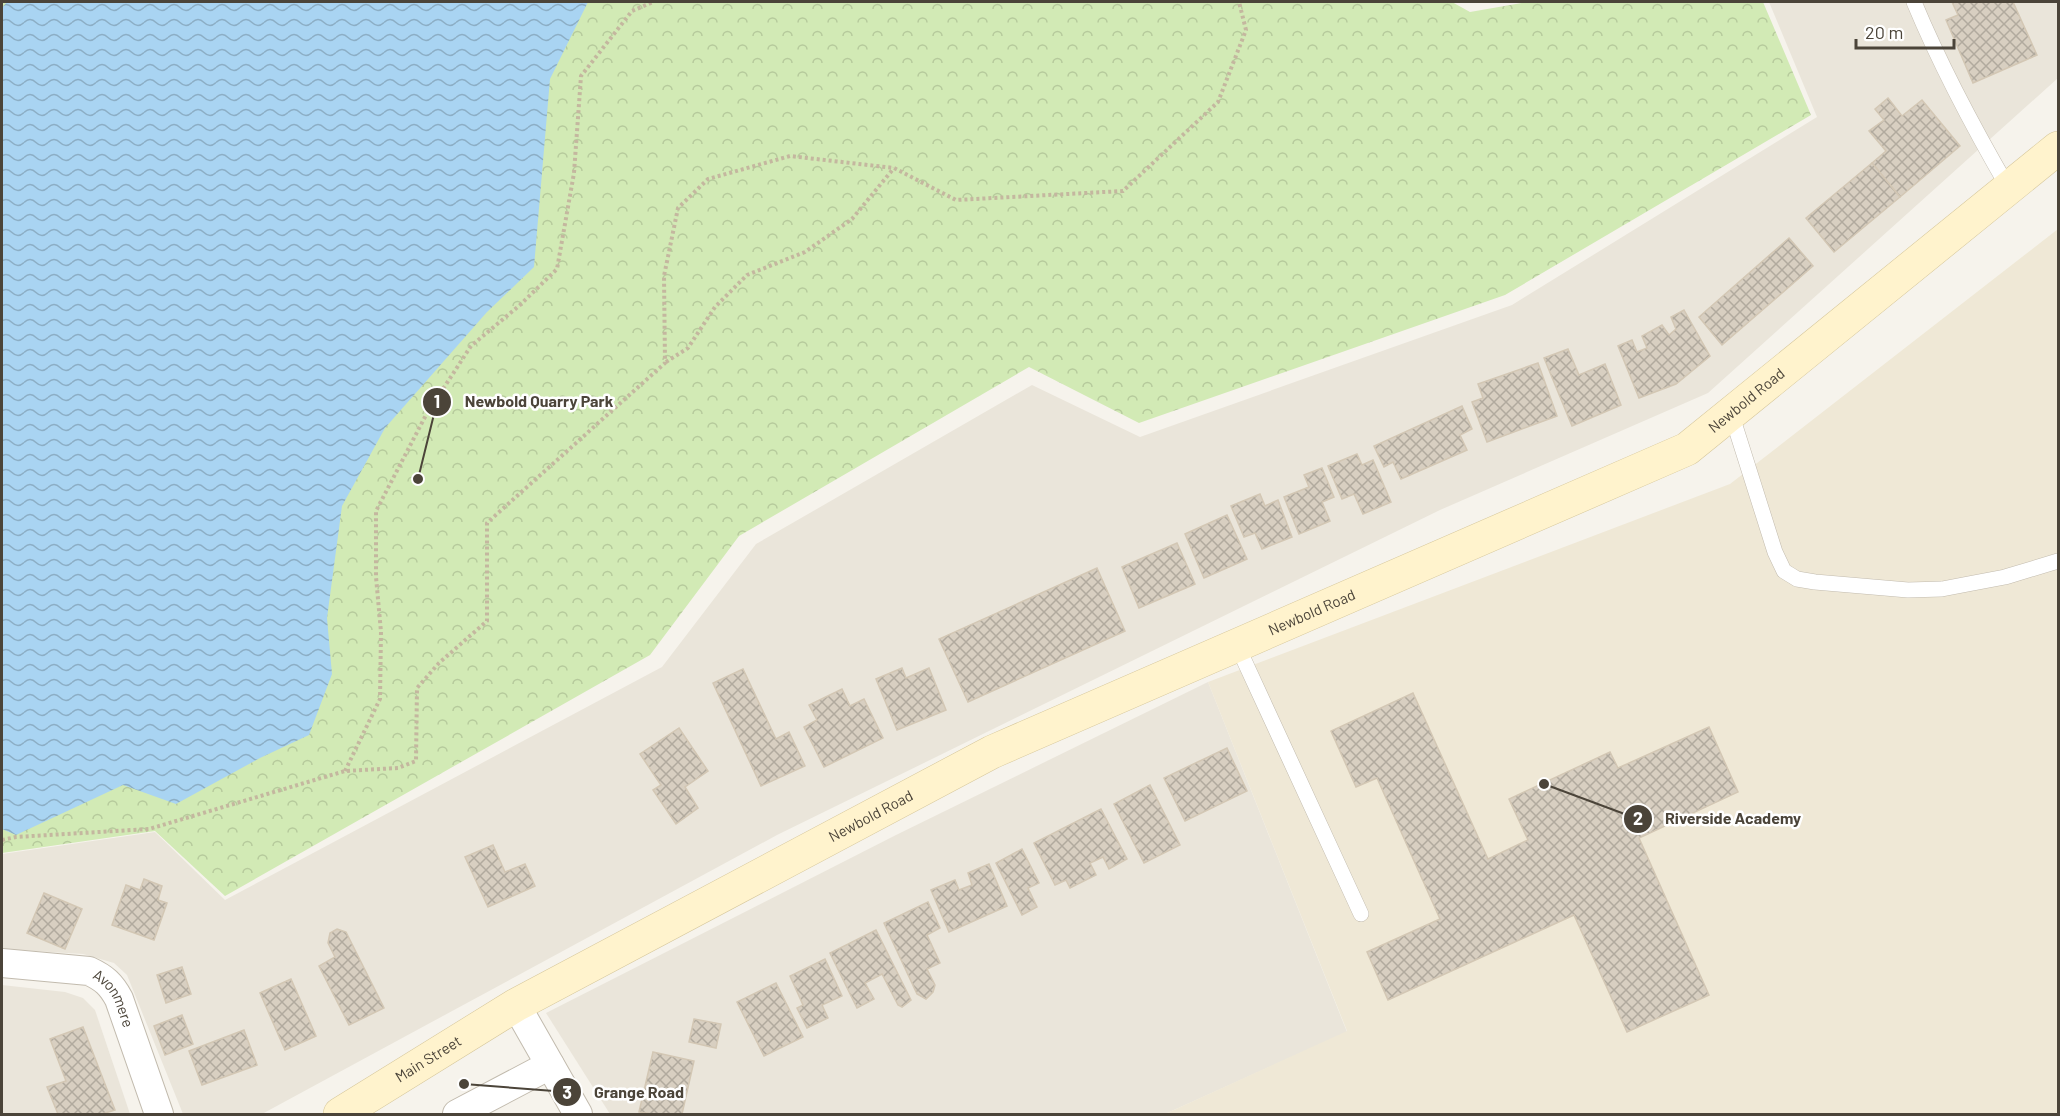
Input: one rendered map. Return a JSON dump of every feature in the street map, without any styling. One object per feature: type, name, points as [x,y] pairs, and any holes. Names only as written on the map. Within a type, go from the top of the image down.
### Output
[{"type":"main road","name":"Newbold Road","points":[[516,1005],[992,752],[1687,449],[2058,148]]},
{"type":"main road","name":"Main Street","points":[[340,1114],[516,1005]]},
{"type":"street","name":"Avonmere","points":[[2,963],[89,971],[101,976],[111,985],[119,999],[159,1114]]},
{"type":"street","points":[[516,1005],[578,1114]]},
{"type":"street","points":[[457,1114],[550,1065]]},
{"type":"lane","points":[[1914,2],[1938,58],[1975,131],[2009,189]]},
{"type":"lane","points":[[1731,413],[1775,552],[1784,571],[1797,579],[1908,590],[1942,589],[2005,577],[2058,561]]},
{"type":"lane","points":[[1237,645],[1361,914]]},
{"type":"path","points":[[345,771],[380,699],[381,632],[376,577],[376,511],[426,416],[471,346],[520,305],[557,269],[574,173],[581,76],[632,11],[653,2]]},
{"type":"path","points":[[665,363],[664,276],[678,208],[708,179],[790,156],[894,168],[956,200],[1123,191],[1218,102],[1246,30],[1239,2]]},
{"type":"path","points":[[2,840],[16,837],[149,829],[345,771],[398,768],[416,761],[417,688],[439,663],[486,621],[487,523],[665,363],[688,348],[715,307],[747,275],[806,252],[852,219],[894,168]]},
{"type":"shaded area","points":[[1769,2],[2058,2],[2058,78],[1708,393],[1440,510],[777,835],[262,1114],[183,1114],[127,975],[114,963],[83,954],[2,949],[2,854],[155,832],[225,900],[662,667],[756,544],[1032,385],[1140,437],[1512,305],[1817,117]]},
{"type":"shaded area","points":[[2058,229],[2058,1114],[1165,1114],[1347,1031],[1208,682],[1730,484]]},
{"type":"shaded area","points":[[1208,682],[1347,1032],[1165,1114],[610,1114],[546,1013],[896,835]]},
{"type":"shaded area","points":[[2,985],[65,992],[83,998],[95,1010],[130,1114],[2,1114]]},
{"type":"green space","points":[[2,2],[1452,2],[1470,12],[1528,2],[1763,2],[1811,115],[1505,295],[1139,423],[1029,367],[739,536],[650,655],[225,896],[155,831],[2,853]]},
{"type":"water","points":[[7,2],[588,2],[550,79],[534,267],[487,312],[385,428],[342,506],[327,618],[332,674],[309,735],[260,758],[176,804],[123,785],[16,835],[2,829],[2,8]]},
{"type":"building","points":[[1952,2],[2013,2],[2037,55],[1973,83],[1946,20],[1958,15]]},
{"type":"building","points":[[1888,98],[1902,116],[1922,100],[1960,146],[1900,197],[1872,163],[1886,151],[1869,131],[1884,120],[1875,109]]},
{"type":"building","points":[[1872,163],[1900,197],[1834,252],[1806,218]]},
{"type":"building","points":[[1789,238],[1813,266],[1722,345],[1699,317]]},
{"type":"building","points":[[1684,310],[1710,356],[1676,384],[1639,398],[1618,346],[1632,340],[1637,352],[1647,348],[1642,336],[1662,325],[1669,335],[1676,329],[1671,317]]},
{"type":"building","points":[[1568,349],[1579,375],[1605,364],[1621,405],[1572,426],[1544,358]]},
{"type":"building","points":[[1538,363],[1557,416],[1487,442],[1472,402],[1483,398],[1478,384]]},
{"type":"building","points":[[1462,406],[1472,429],[1460,435],[1467,450],[1401,479],[1393,462],[1384,467],[1374,446]]},
{"type":"building","points":[[1357,454],[1362,465],[1373,460],[1391,502],[1363,514],[1354,494],[1342,499],[1328,466]]},
{"type":"building","points":[[1322,468],[1334,497],[1322,502],[1330,521],[1299,534],[1284,497],[1309,487],[1304,475]]},
{"type":"building","points":[[1260,494],[1265,506],[1278,500],[1292,537],[1262,549],[1255,533],[1244,537],[1231,506]]},
{"type":"building","points":[[1227,515],[1247,559],[1204,578],[1185,534]]},
{"type":"building","points":[[1177,543],[1195,584],[1139,608],[1122,567]]},
{"type":"building","points":[[1097,568],[1125,631],[968,702],[939,639]]},
{"type":"building","points":[[902,668],[906,678],[929,668],[946,710],[897,730],[876,679]]},
{"type":"building","points":[[743,669],[776,739],[789,732],[805,766],[761,786],[713,683]]},
{"type":"building","points":[[842,689],[850,706],[864,699],[883,738],[824,767],[804,727],[817,720],[809,705]]},
{"type":"building","points":[[1413,693],[1488,859],[1528,840],[1509,799],[1610,752],[1618,768],[1709,727],[1738,792],[1639,838],[1709,995],[1627,1032],[1574,915],[1388,1000],[1367,952],[1440,919],[1377,778],[1356,787],[1331,731]]},
{"type":"building","points":[[679,728],[708,771],[685,787],[698,808],[676,824],[653,790],[661,785],[640,754]]},
{"type":"building","points":[[1227,748],[1247,791],[1185,821],[1164,778]]},
{"type":"building","points":[[1150,785],[1180,845],[1144,863],[1114,804]]},
{"type":"building","points":[[1101,809],[1127,859],[1109,869],[1103,857],[1090,863],[1096,875],[1070,888],[1066,880],[1055,885],[1034,843]]},
{"type":"building","points":[[493,845],[505,872],[525,864],[535,886],[488,907],[465,857]]},
{"type":"building","points":[[1022,849],[1039,883],[1028,888],[1037,907],[1022,915],[996,863]]},
{"type":"building","points":[[989,864],[1007,906],[949,932],[931,890],[955,880],[959,890],[972,885],[968,873]]},
{"type":"building","points":[[144,879],[162,886],[158,900],[167,903],[154,940],[112,925],[126,885],[140,890]]},
{"type":"building","points":[[44,893],[82,909],[65,949],[27,933]]},
{"type":"building","points":[[928,902],[940,928],[927,935],[940,963],[927,969],[935,985],[933,992],[926,999],[917,994],[884,923]]},
{"type":"building","points":[[337,929],[346,932],[384,1008],[349,1025],[319,966],[335,957],[328,943],[330,933]]},
{"type":"building","points":[[876,930],[911,1000],[902,1007],[898,1005],[882,974],[865,983],[874,999],[857,1008],[830,953]]},
{"type":"building","points":[[825,959],[842,996],[822,1005],[828,1018],[807,1028],[797,1008],[803,1005],[790,976]]},
{"type":"building","points":[[182,967],[191,994],[166,1003],[157,975]]},
{"type":"building","points":[[291,979],[316,1036],[285,1050],[260,993]]},
{"type":"building","points":[[776,983],[803,1037],[764,1056],[737,1002]]},
{"type":"building","points":[[182,1015],[193,1044],[165,1055],[154,1026]]},
{"type":"building","points":[[694,1019],[721,1024],[716,1048],[689,1042]]},
{"type":"building","points":[[83,1027],[115,1110],[102,1114],[58,1114],[47,1087],[66,1081],[50,1039]]},
{"type":"building","points":[[244,1030],[257,1065],[202,1085],[189,1051]]},
{"type":"building","points":[[653,1052],[694,1061],[682,1114],[639,1112]]},
{"type":"place","name":"Newbold Quarry Park","points":[[418,479]]},
{"type":"place","name":"Riverside Academy","points":[[1544,784]]},
{"type":"place","name":"Grange Road","points":[[464,1084]]}]
